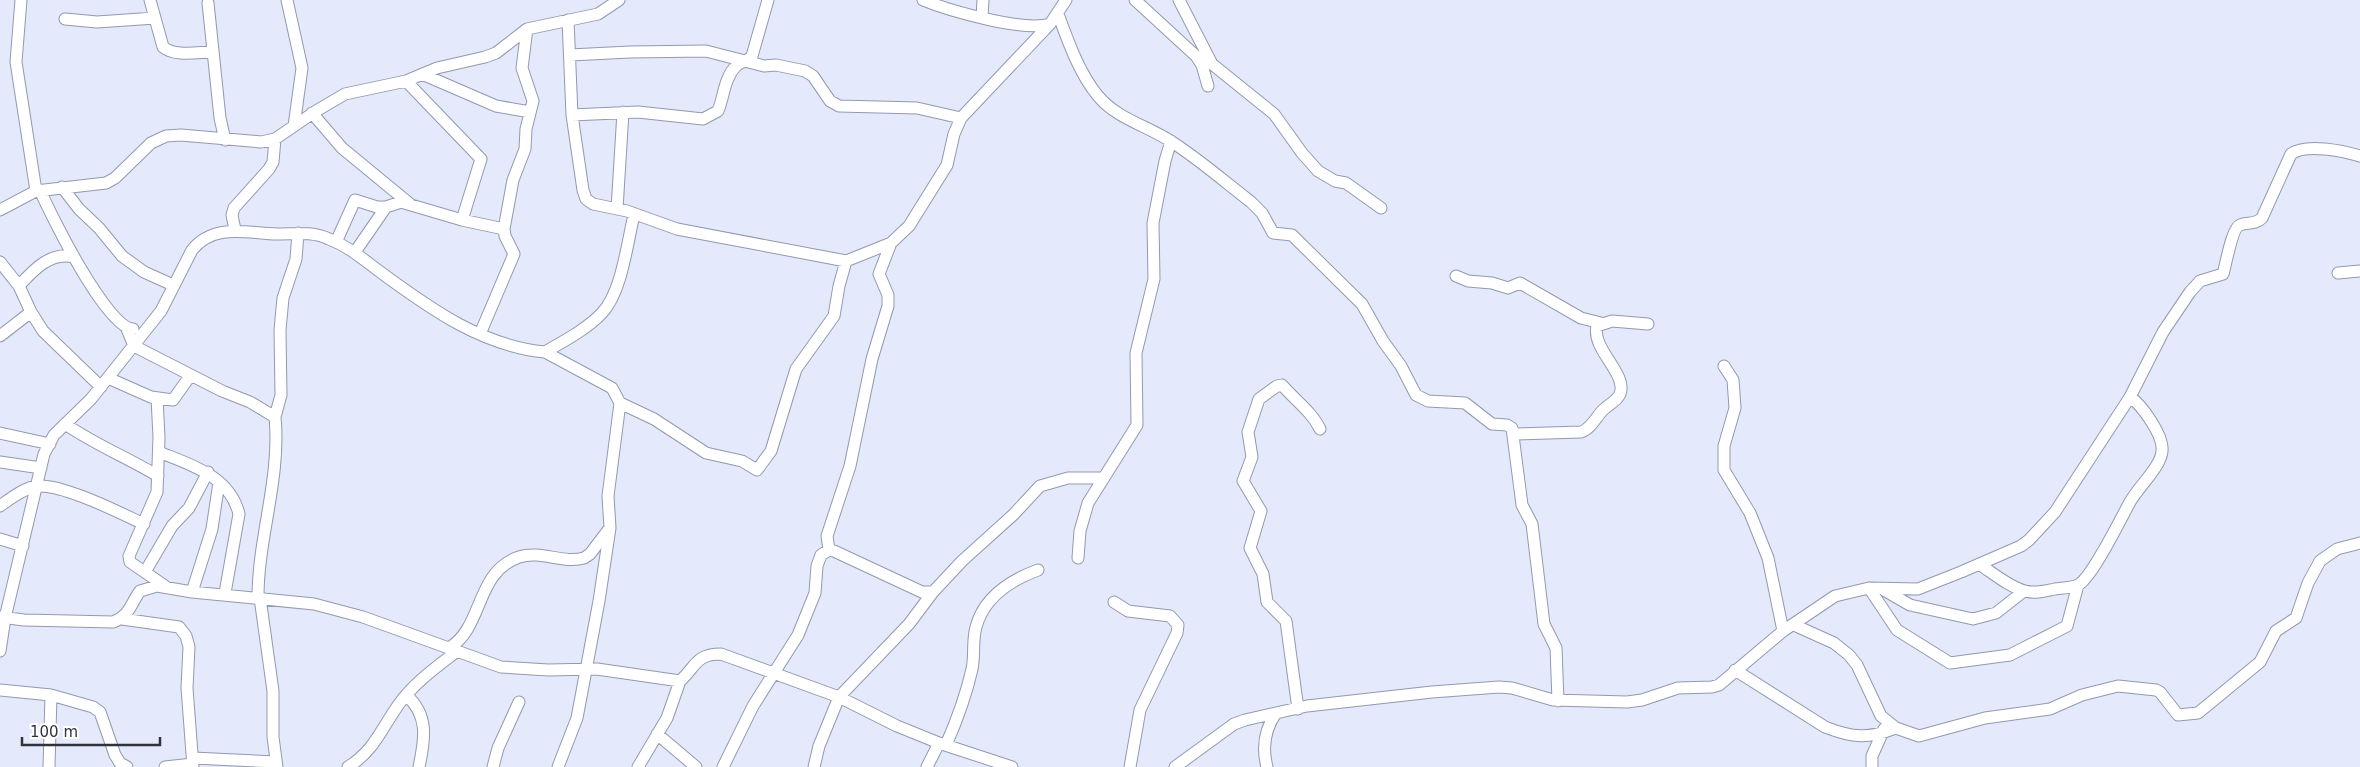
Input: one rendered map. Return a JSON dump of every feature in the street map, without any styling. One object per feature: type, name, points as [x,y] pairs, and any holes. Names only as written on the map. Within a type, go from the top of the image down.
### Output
[{"type":"street","points":[[21,0],[16,62],[38,191],[57,229],[74,257],[117,321],[127,329],[134,346],[190,376],[250,402],[275,417]]},
{"type":"street","points":[[150,0],[163,47],[169,52],[213,52]]},
{"type":"street","points":[[287,0],[302,68],[294,126]]},
{"type":"street","points":[[0,210],[38,191],[106,183],[115,178],[151,143],[166,136],[181,135],[261,142],[275,139],[312,113],[345,94],[406,81],[436,68],[474,61],[491,55],[527,29],[598,14],[618,0]]},
{"type":"street","points":[[572,115],[623,112],[707,118],[718,111],[732,71],[738,64],[746,61],[754,51],[756,35],[768,0]]},
{"type":"street","points":[[923,0],[941,8],[982,17],[1038,27],[1050,24]]},
{"type":"street","points":[[982,17],[983,0]]},
{"type":"street","points":[[568,20],[572,115],[580,179],[586,198],[593,204],[634,214],[677,229],[846,261],[891,243],[909,226],[947,165],[954,134],[961,118],[1050,24],[1066,0]]},
{"type":"street","points":[[1135,0],[1162,22],[1174,38],[1199,60],[1208,86]]},
{"type":"street","points":[[1179,0],[1212,64],[1274,114],[1302,154],[1318,171],[1335,181],[1346,183],[1381,208]]},
{"type":"street","points":[[208,3],[220,118],[225,140]]},
{"type":"street","points":[[1058,14],[1072,50],[1097,94],[1111,108],[1171,141],[1251,202],[1262,214],[1273,234],[1292,235],[1362,304],[1383,341],[1401,366],[1416,395],[1428,402],[1465,402],[1492,424],[1510,427],[1514,434],[1515,462],[1521,485],[1522,505],[1532,524],[1544,624],[1557,653],[1558,701]]},
{"type":"street","points":[[65,19],[97,22],[155,18]]},
{"type":"street","points":[[480,334],[514,254],[504,229],[513,180],[525,149],[526,129],[532,96],[522,68],[527,29]]},
{"type":"street","points":[[570,55],[697,50],[766,67],[774,65],[795,68],[809,73],[830,101],[839,106],[917,108],[961,118]]},
{"type":"street","points":[[422,74],[496,106],[530,112]]},
{"type":"street","points":[[406,81],[481,159],[462,220]]},
{"type":"street","points":[[617,209],[623,112]]},
{"type":"street","points":[[312,113],[342,148],[412,205]]},
{"type":"street","points":[[235,230],[232,215],[234,208],[269,169],[273,162],[275,139]]},
{"type":"street","points":[[1078,558],[1080,531],[1088,502],[1137,425],[1136,353],[1154,279],[1153,223],[1165,161],[1171,141]]},
{"type":"street","points":[[1175,767],[1234,724],[1298,708],[1432,692],[1499,687],[1558,701],[1635,702],[1678,688],[1712,688],[1783,631],[1835,596],[1875,588],[1918,589],[2021,546],[2055,512],[2130,397],[2163,332],[2190,292],[2200,281],[2223,274],[2235,229],[2241,225],[2258,222],[2262,218],[2291,154],[2301,150],[2312,149],[2346,151],[2360,156]]},
{"type":"street","points":[[62,187],[78,209],[99,228],[122,256],[144,272],[173,285]]},
{"type":"street","points":[[336,242],[355,200],[377,207],[386,207],[401,202],[462,220],[504,229]]},
{"type":"street","points":[[355,252],[386,207]]},
{"type":"street","points":[[545,352],[592,322],[608,305],[618,282],[634,214]]},
{"type":"street","points":[[0,651],[3,618],[24,546],[44,454],[54,435],[104,383],[161,311],[173,285],[199,242],[210,236],[235,230],[318,234],[355,252],[450,320],[480,334],[518,348],[545,352],[612,388],[620,402],[654,419],[706,453],[742,462],[757,470],[771,451],[796,369],[834,316],[839,286],[846,261]]},
{"type":"street","points":[[165,767],[193,763],[277,764],[273,737],[273,691],[259,597],[259,562],[272,491],[276,430],[275,417],[281,395],[280,330],[283,298],[296,259],[298,233]]},
{"type":"street","points":[[829,550],[827,536],[850,466],[872,358],[888,306],[888,295],[878,274],[891,243]]},
{"type":"street","points":[[19,286],[34,269],[47,262],[59,256],[74,257]]},
{"type":"street","points":[[0,262],[19,286],[31,312],[43,331],[104,383],[168,400],[177,398],[190,376]]},
{"type":"street","points":[[2338,273],[2360,271]]},
{"type":"street","points":[[1456,276],[1468,281],[1492,283],[1506,287],[1520,283],[1581,318],[1601,323],[1612,321],[1648,324]]},
{"type":"street","points":[[0,336],[31,312]]},
{"type":"street","points":[[1514,434],[1584,431],[1618,397],[1620,387],[1612,365],[1596,338],[1597,326],[1601,323]]},
{"type":"street","points":[[127,329],[147,328]]},
{"type":"street","points":[[1724,366],[1732,380],[1735,408],[1724,446],[1724,470],[1750,513],[1768,558],[1783,631]]},
{"type":"street","points":[[1298,708],[1286,621],[1267,602],[1263,574],[1250,548],[1261,511],[1244,484],[1243,478],[1252,457],[1248,432],[1257,402],[1277,386],[1282,385],[1293,399],[1314,417],[1320,429]]},
{"type":"street","points":[[1875,588],[1897,630],[1927,647],[1946,662],[1958,663],[2010,655],[2067,626],[2078,585],[2095,567],[2132,497],[2161,456],[2162,443],[2156,430],[2140,404],[2130,397]]},
{"type":"street","points":[[157,398],[159,452],[157,492],[144,524],[133,543],[129,556],[130,562],[167,587]]},
{"type":"street","points":[[558,767],[575,725],[610,528],[608,496],[620,402]]},
{"type":"street","points":[[65,424],[158,476]]},
{"type":"street","points":[[0,433],[50,444]]},
{"type":"street","points":[[159,452],[208,472],[237,504],[240,514],[225,593]]},
{"type":"street","points":[[0,462],[41,468]]},
{"type":"street","points":[[145,572],[172,526],[189,508],[208,472]]},
{"type":"street","points":[[814,767],[819,746],[839,697],[909,624],[933,592],[968,555],[1014,514],[1040,486],[1068,478],[1104,478]]},
{"type":"street","points":[[192,592],[212,529],[219,482]]},
{"type":"street","points":[[0,506],[38,486],[63,490],[144,524]]},
{"type":"street","points":[[348,767],[379,739],[406,695],[464,637],[487,584],[505,564],[531,555],[584,558],[590,554],[610,528]]},
{"type":"street","points":[[0,539],[24,546]]},
{"type":"street","points":[[1794,624],[1834,643],[1849,655],[1857,665],[1877,710],[1886,721],[1896,728],[1919,736],[1985,718],[2055,708],[2082,695],[2118,686],[2156,690],[2160,692],[2178,715],[2194,714],[2260,662],[2276,631],[2296,618],[2308,583],[2320,562],[2337,549],[2360,543]]},
{"type":"street","points":[[723,767],[753,706],[798,635],[815,593],[819,559],[823,552],[829,550],[922,592],[933,592]]},
{"type":"street","points":[[1979,564],[2024,591],[2042,592],[2078,585]]},
{"type":"street","points":[[927,767],[943,744],[964,703],[972,667],[976,629],[980,618],[1007,584],[1038,570]]},
{"type":"street","points":[[122,619],[140,591],[147,587],[167,587],[192,592],[225,593],[331,608],[501,667],[548,670],[586,668],[680,681]]},
{"type":"street","points":[[1875,588],[1910,605],[1973,619],[1996,613],[2024,591]]},
{"type":"street","points":[[1114,602],[1128,611],[1170,616],[1178,626],[1177,633],[1140,710],[1130,767]]},
{"type":"street","points":[[3,618],[114,622],[122,619],[179,627],[184,631],[189,646],[187,688],[193,763]]},
{"type":"street","points":[[638,767],[671,709],[680,681],[696,662],[708,654],[721,654],[839,697],[897,726],[943,744],[1012,767]]},
{"type":"street","points":[[1735,670],[1825,727],[1861,737],[1883,733],[1896,728]]},
{"type":"street","points":[[0,690],[51,695],[93,707],[100,712],[115,755],[127,767]]},
{"type":"street","points":[[49,767],[51,695]]},
{"type":"street","points":[[406,695],[418,707],[423,720],[423,750],[419,767]]},
{"type":"street","points":[[494,767],[498,748],[519,702]]},
{"type":"street","points":[[1267,767],[1265,754],[1266,732],[1276,713]]},
{"type":"street","points":[[1872,767],[1872,756],[1883,733],[1886,721]]},
{"type":"street","points":[[657,734],[696,767]]}]
